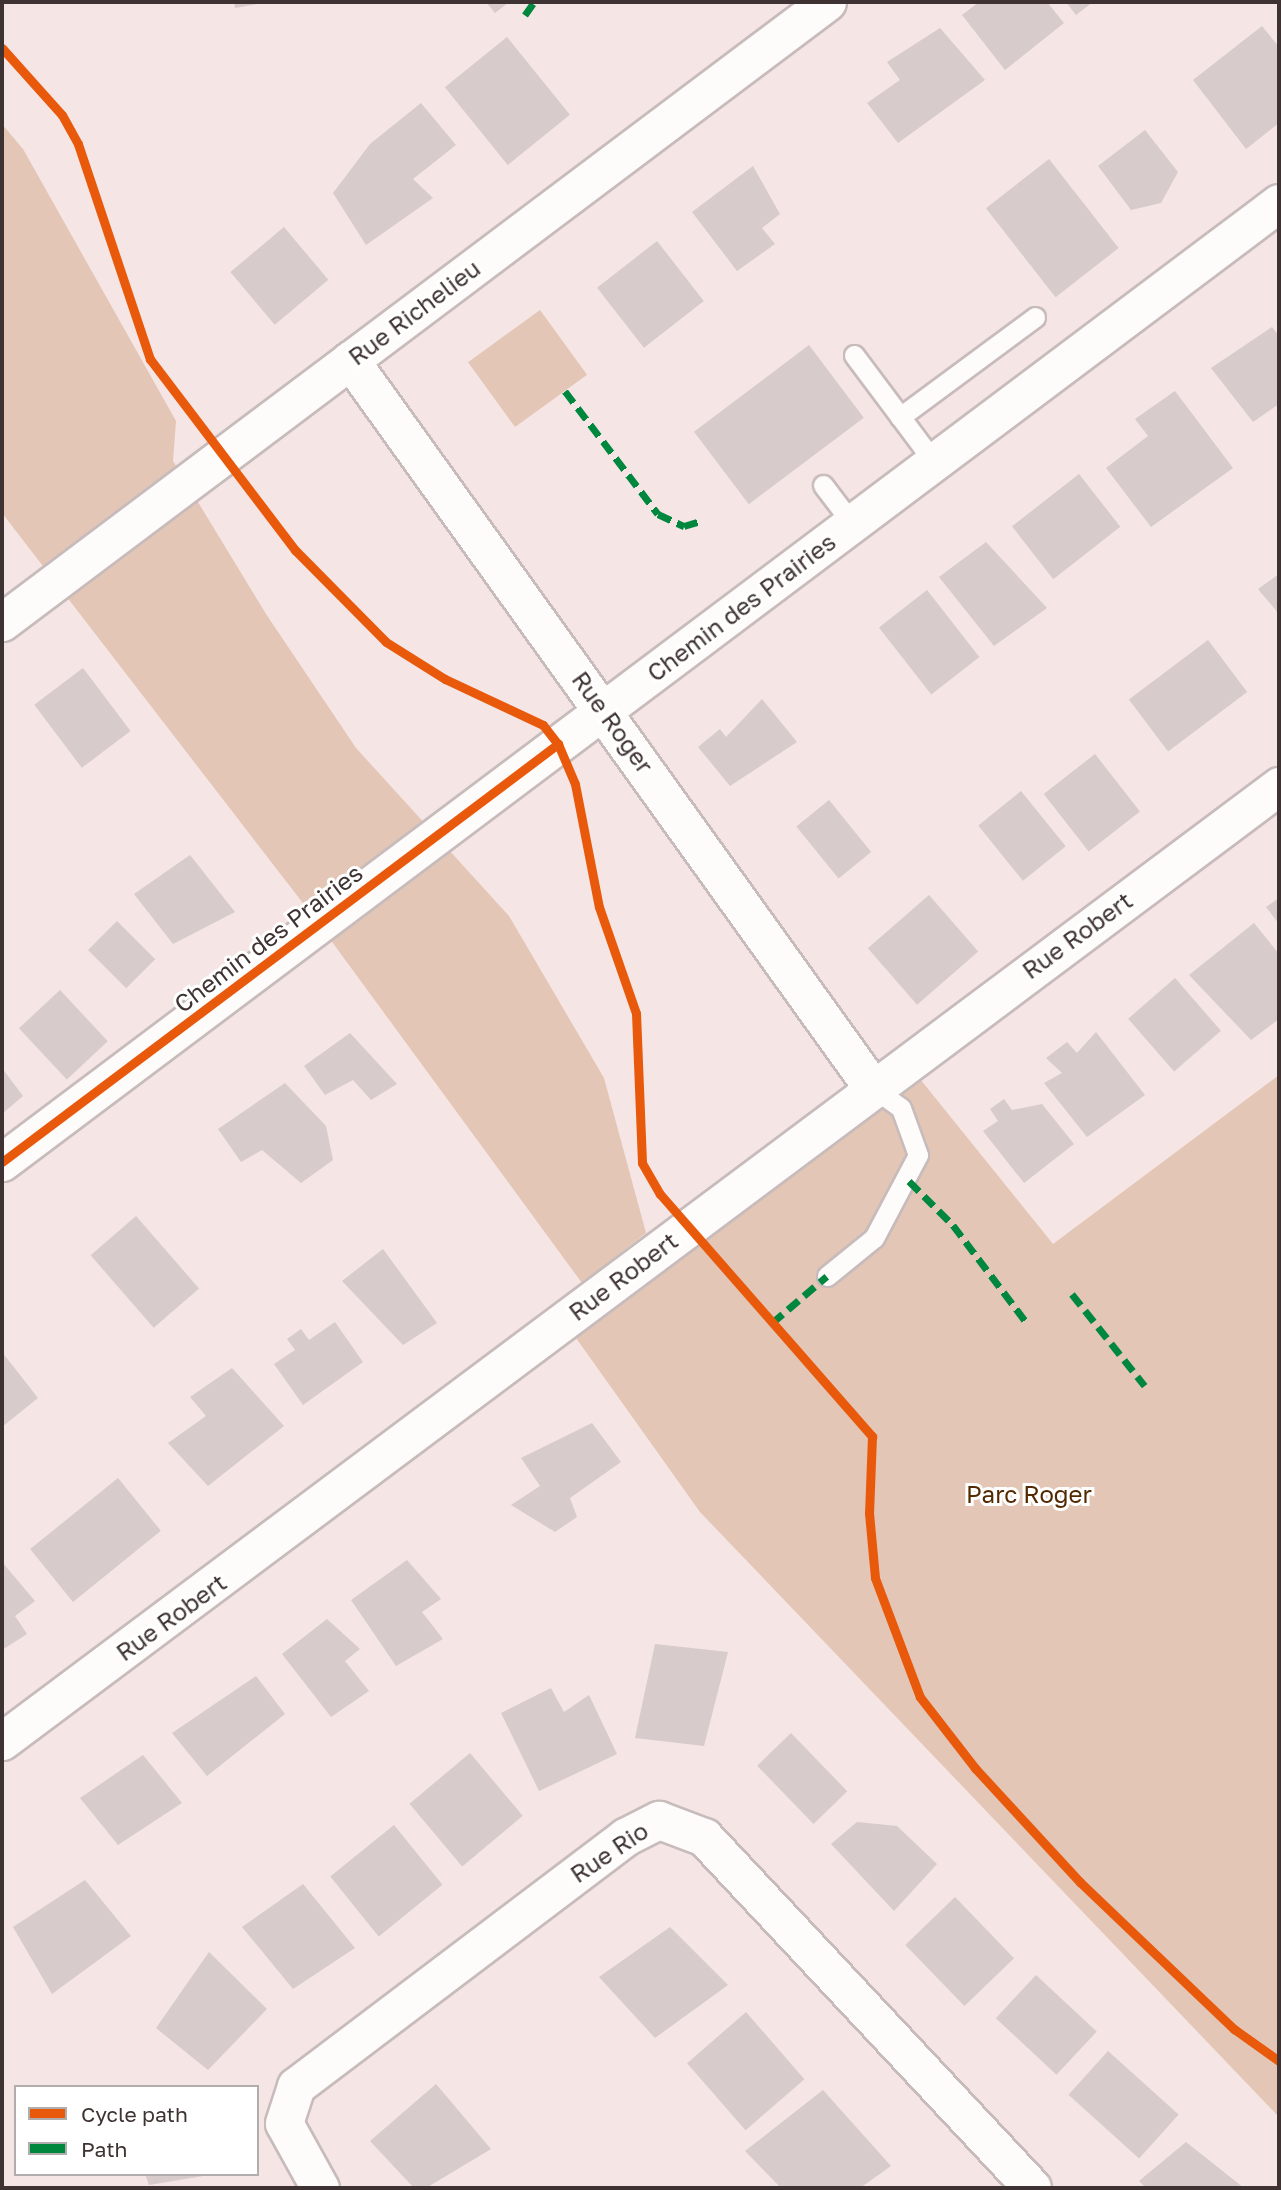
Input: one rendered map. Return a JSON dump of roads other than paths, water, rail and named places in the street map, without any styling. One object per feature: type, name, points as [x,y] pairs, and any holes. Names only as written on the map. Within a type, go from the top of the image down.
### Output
[{"type":"street","name":"Rue Richelieu","points":[[2,622],[827,2]]},
{"type":"street","name":"Chemin des Prairies","points":[[2,1162],[1279,203]]},
{"type":"street","name":"Rue Roger","points":[[351,360],[872,1087]]},
{"type":"street","name":"Rue Robert","points":[[2,1741],[872,1087],[1279,786]]},
{"type":"street","name":"Rue Rio","points":[[320,2188],[284,2123],[283,2110],[296,2086],[625,1837],[659,1820],[704,1837],[1032,2188]]},
{"type":"lane","points":[[900,417],[1035,317]]},
{"type":"lane","points":[[854,355],[934,462]]},
{"type":"lane","points":[[823,485],[852,523]]},
{"type":"lane","points":[[827,1276],[874,1238],[918,1155],[901,1108],[872,1087]]},
{"type":"park label","name":"Parc Roger","points":[[1029,1494]]}]
